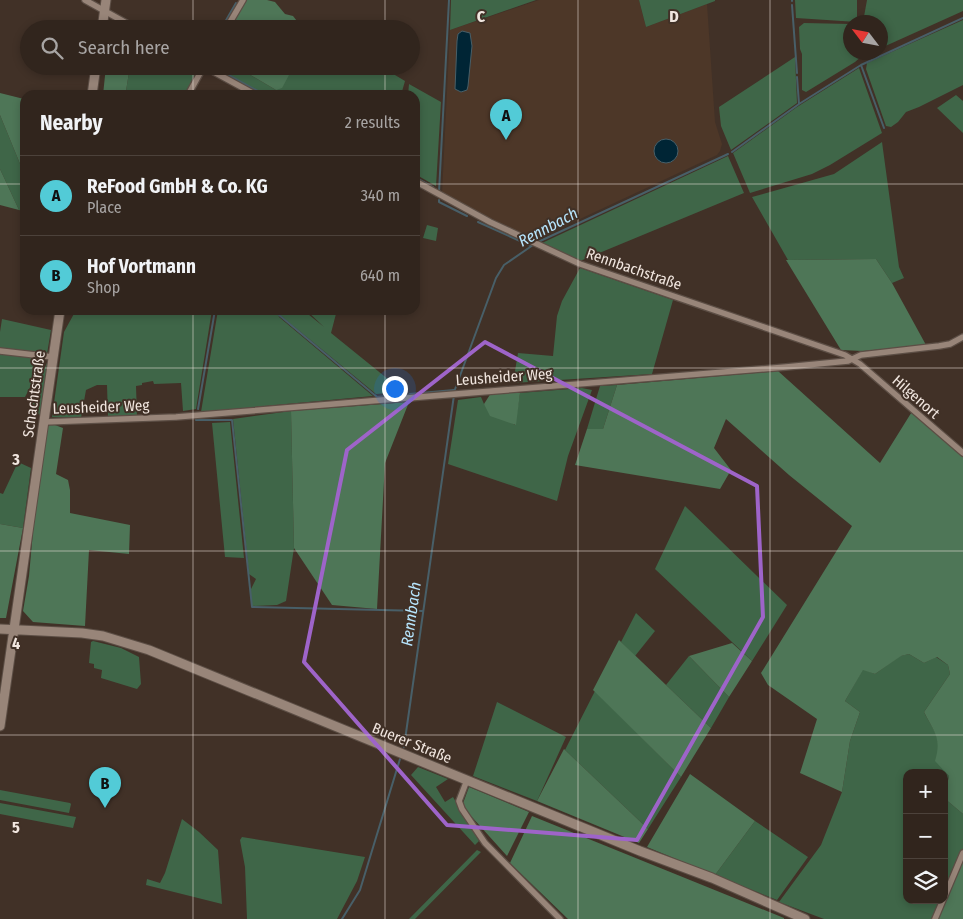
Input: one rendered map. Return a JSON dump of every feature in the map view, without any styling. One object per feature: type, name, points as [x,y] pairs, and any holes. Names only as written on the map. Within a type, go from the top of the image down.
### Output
[{"type":"main road","points":[[103,20],[106,0]]},
{"type":"main road","points":[[93,90],[95,75]]},
{"type":"main road","name":"Schachtstraße","points":[[0,726],[59,315]]},
{"type":"main road","name":"Buerer Straße","points":[[0,629],[82,633],[103,636],[149,650],[640,851],[712,878],[804,919]]},
{"type":"street","points":[[85,0],[120,20]]},
{"type":"street","points":[[231,20],[243,0]]},
{"type":"street","points":[[191,90],[199,75]]},
{"type":"street","points":[[220,75],[247,90]]},
{"type":"street","name":"Rennbachstraße","points":[[420,184],[490,222],[580,264],[853,359]]},
{"type":"street","name":"Leusheider Weg","points":[[44,422],[176,417],[786,367],[853,359],[860,355],[939,346],[950,344],[963,337]]},
{"type":"street","points":[[0,351],[54,357]]},
{"type":"street","name":"Hilgenort","points":[[853,359],[963,453]]},
{"type":"street","points":[[467,780],[459,801],[462,809],[485,843],[560,919]]},
{"type":"street","points":[[948,889],[963,853]]},
{"type":"street","points":[[936,919],[942,904]]},
{"type":"highlighted area","points":[[485,342],[757,486],[763,617],[637,840],[447,825],[304,662],[347,450]]},
{"type":"shaded area","points":[[539,0],[639,0],[646,27],[707,4],[715,122],[722,144],[717,155],[535,240],[442,194],[450,30]]},
{"type":"green space","points":[[245,0],[267,0],[275,2],[285,14],[293,16],[296,20],[234,20]]},
{"type":"green space","points":[[451,0],[536,0],[450,30]]},
{"type":"green space","points":[[639,0],[715,0],[715,1],[646,27]]},
{"type":"green space","points":[[795,0],[857,0],[857,15],[843,15],[843,21],[796,18]]},
{"type":"green space","points":[[867,0],[963,0],[963,11],[888,45],[888,15],[864,15]]},
{"type":"green space","points":[[963,20],[963,85],[906,112],[891,127],[886,126],[866,69],[867,63],[874,60],[888,60],[888,54]]},
{"type":"green space","points":[[804,23],[843,24],[843,60],[857,60],[806,92],[802,90],[802,54],[799,27]]},
{"type":"green space","points":[[795,57],[797,103],[731,150],[721,126],[719,107]]},
{"type":"green space","points":[[859,68],[882,133],[812,174],[750,193],[733,153],[797,107]]},
{"type":"green space","points":[[105,75],[129,75],[126,90],[104,90]]},
{"type":"green space","points":[[129,75],[196,75],[188,90],[126,90]]},
{"type":"green space","points":[[224,75],[250,75],[276,90],[251,90]]},
{"type":"green space","points":[[250,75],[289,75],[282,88],[276,90]]},
{"type":"green space","points":[[278,75],[395,75],[405,81],[402,90],[276,90]]},
{"type":"green space","points":[[409,84],[420,90],[408,90]]},
{"type":"green space","points":[[420,90],[441,102],[436,186],[420,177]]},
{"type":"green space","points":[[0,93],[20,98],[20,164],[0,115]]},
{"type":"green space","points":[[956,95],[963,101],[963,133],[937,108]]},
{"type":"green space","points":[[0,115],[20,164],[20,210],[0,169]]},
{"type":"green space","points":[[882,142],[899,267],[904,278],[892,283],[876,259],[788,260],[752,197],[834,174]]},
{"type":"green space","points":[[728,156],[744,193],[580,261],[542,243]]},
{"type":"green space","points":[[0,169],[19,210],[0,205]]},
{"type":"green space","points":[[427,225],[438,228],[436,241],[423,238]]},
{"type":"green space","points":[[876,259],[892,283],[926,345],[863,351],[841,350],[786,260]]},
{"type":"green space","points":[[580,268],[673,300],[652,374],[513,383],[518,353],[553,356],[557,316],[562,301]]},
{"type":"green space","points":[[73,315],[211,315],[196,409],[183,411],[181,383],[154,384],[153,381],[136,386],[137,416],[108,417],[107,385],[97,385],[86,390],[81,418],[52,417],[64,332]]},
{"type":"green space","points":[[217,315],[278,315],[373,396],[201,412]]},
{"type":"green space","points":[[280,315],[309,315],[324,327],[311,315],[336,315],[331,333],[399,388],[400,392],[376,394]]},
{"type":"green space","points":[[2,319],[51,330],[47,354],[0,349]]},
{"type":"green space","points":[[0,352],[40,357],[44,360],[25,397],[0,397]]},
{"type":"green space","points":[[47,363],[50,365],[42,414],[40,415],[29,408],[28,402]]},
{"type":"green space","points":[[778,371],[880,463],[913,410],[963,453],[963,814],[948,801],[948,769],[942,769],[935,761],[938,746],[936,735],[924,712],[950,674],[948,665],[937,657],[924,663],[909,654],[901,656],[875,674],[863,670],[845,701],[860,712],[850,741],[842,792],[800,773],[817,719],[768,685],[761,673],[852,526],[789,475],[726,419],[714,448],[731,470],[720,489],[575,465],[587,429],[603,429],[617,385]]},
{"type":"green space","points":[[617,385],[603,429],[587,429],[600,386]]},
{"type":"green space","points":[[582,388],[592,390],[568,456],[557,501],[448,464],[458,400],[481,397],[484,404],[515,425],[520,393]]},
{"type":"green space","points":[[491,393],[520,393],[516,425],[490,416],[484,404]]},
{"type":"green space","points":[[409,402],[385,463],[377,609],[332,605],[294,548],[291,411]]},
{"type":"green space","points":[[291,411],[294,548],[286,601],[277,605],[252,606],[250,591],[256,579],[249,574],[233,419]]},
{"type":"green space","points":[[47,422],[63,428],[56,474],[68,480],[70,513],[130,525],[129,554],[89,550],[85,626],[33,622],[23,611],[29,576]]},
{"type":"green space","points":[[230,422],[244,558],[225,557],[212,423]]},
{"type":"green space","points":[[18,462],[31,468],[23,528],[0,524],[0,493],[3,494]]},
{"type":"green space","points":[[685,506],[787,605],[752,661],[655,569]]},
{"type":"green space","points":[[0,524],[23,528],[6,618],[0,618]]},
{"type":"green space","points":[[636,613],[655,631],[635,656],[621,642]]},
{"type":"green space","points":[[619,640],[711,728],[681,777],[593,690]]},
{"type":"green space","points":[[91,642],[121,648],[139,657],[141,684],[137,689],[101,678],[102,670],[94,668],[94,664],[89,663]]},
{"type":"green space","points":[[732,643],[752,661],[729,697],[689,656]]},
{"type":"green space","points":[[909,654],[924,663],[936,657],[948,665],[950,674],[924,712],[937,738],[944,769],[903,769],[903,904],[938,904],[931,919],[824,919],[779,902],[821,845],[842,792],[850,741],[860,712],[845,701],[863,669],[875,674],[900,656]]},
{"type":"green space","points":[[689,656],[729,697],[711,728],[666,685]]},
{"type":"green space","points":[[595,691],[681,777],[648,829],[565,750]]},
{"type":"green space","points":[[497,702],[566,737],[537,801],[473,776]]},
{"type":"green space","points":[[564,749],[648,829],[639,843],[537,801]]},
{"type":"green space","points":[[418,767],[448,779],[436,787],[445,802],[453,797],[479,841],[475,845],[411,775]]},
{"type":"green space","points":[[690,774],[755,821],[715,875],[647,847]]},
{"type":"green space","points":[[469,787],[529,812],[507,856],[462,806]]},
{"type":"green space","points":[[0,790],[70,803],[69,813],[0,800]]},
{"type":"green space","points":[[948,801],[963,814],[963,853],[948,884]]},
{"type":"green space","points":[[0,803],[76,817],[73,828],[0,814]]},
{"type":"green space","points":[[532,816],[784,919],[568,919],[510,863]]},
{"type":"green space","points":[[182,819],[218,850],[222,904],[146,885],[147,879],[160,883]]},
{"type":"green space","points":[[755,821],[808,857],[777,900],[715,875]]},
{"type":"green space","points":[[242,837],[365,857],[357,881],[337,919],[247,919],[245,867],[240,840]]},
{"type":"green space","points":[[477,850],[481,852],[415,919],[409,919]]},
{"type":"green space","points":[[963,853],[963,919],[938,919],[944,904],[948,904],[948,893]]},
{"type":"water","points":[[462,31],[470,33],[472,46],[468,86],[467,90],[461,92],[455,89],[457,41],[458,34]]},
{"type":"water","points":[[666,139],[675,142],[678,151],[675,160],[666,163],[657,160],[654,151],[657,142]]},
{"type":"waterway","points":[[439,192],[449,0]]},
{"type":"waterway","points":[[226,20],[236,3]]},
{"type":"waterway","points":[[792,5],[797,73]]},
{"type":"waterway","points":[[732,152],[799,104],[861,65],[963,18]]},
{"type":"waterway","points":[[861,65],[884,128]]},
{"type":"waterway","points":[[228,75],[256,90]]},
{"type":"waterway","points":[[797,77],[799,104]]},
{"type":"waterway","name":"Rennbach","points":[[538,242],[728,154]]},
{"type":"waterway","points":[[420,180],[433,187]]},
{"type":"waterway","points":[[439,200],[439,202],[467,216]]},
{"type":"waterway","points":[[478,222],[531,246]]},
{"type":"waterway","name":"Rennbach","points":[[454,392],[496,278],[504,265],[533,245]]},
{"type":"waterway","points":[[198,409],[214,315]]},
{"type":"waterway","points":[[279,315],[377,397],[402,395]]},
{"type":"waterway","points":[[410,394],[454,390]]},
{"type":"waterway","name":"Rennbach","points":[[404,747],[454,395]]},
{"type":"waterway","points":[[196,418],[196,420],[232,420],[252,607],[423,611]]},
{"type":"waterway","name":"Rennbach","points":[[342,919],[360,890],[400,759]]},
{"type":"place","name":"ReFood GmbH & Co. KG","points":[[506,140]]},
{"type":"place","name":"Hof Vortmann","points":[[105,808]]}]
